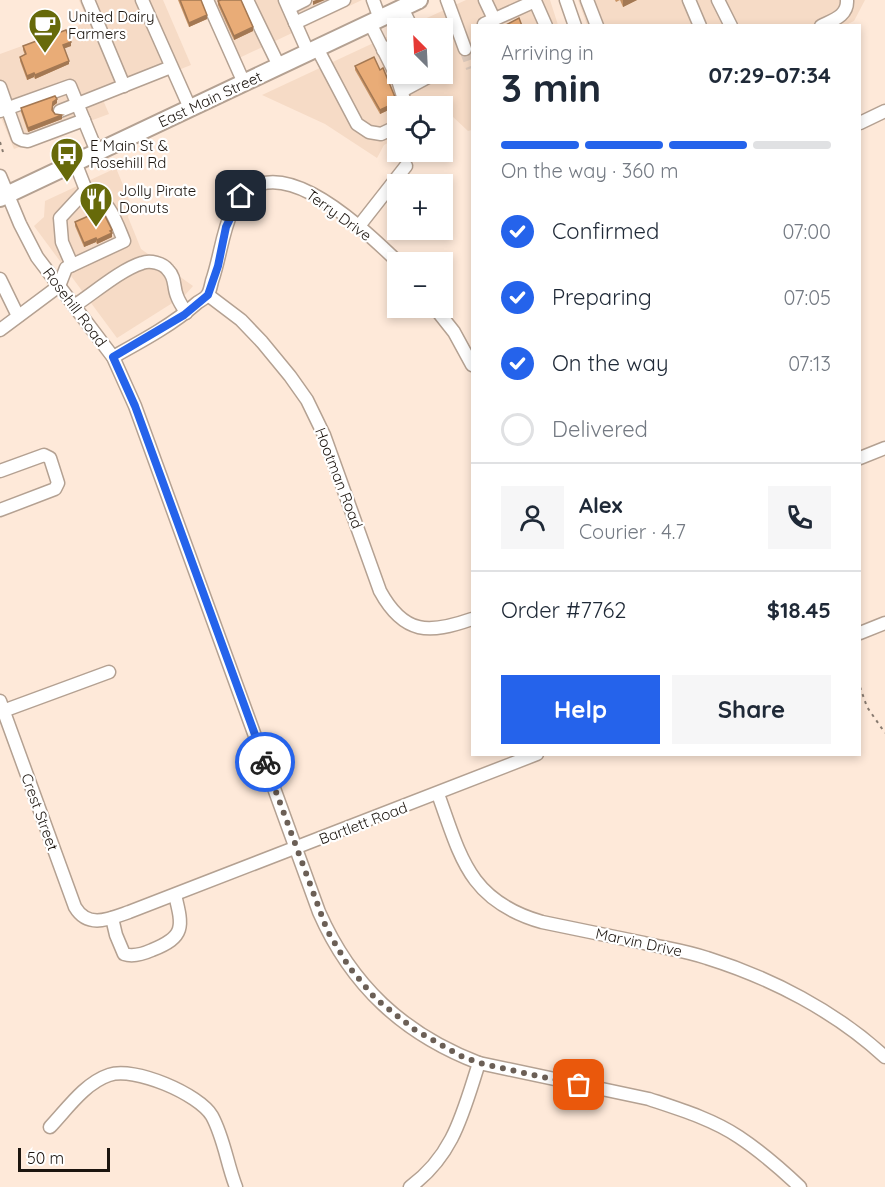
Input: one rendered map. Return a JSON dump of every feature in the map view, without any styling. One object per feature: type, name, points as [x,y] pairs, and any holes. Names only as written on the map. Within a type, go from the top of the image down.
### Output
[{"type":"main road","name":"East Main Street","points":[[4,196],[419,0]]},
{"type":"street","points":[[88,0],[124,86]]},
{"type":"street","points":[[142,0],[189,108]]},
{"type":"street","points":[[207,0],[244,83]]},
{"type":"street","points":[[247,0],[279,66]]},
{"type":"street","points":[[305,0],[287,4],[295,23],[335,82],[357,124],[369,132],[381,134],[387,131]]},
{"type":"street","points":[[295,23],[344,0]]},
{"type":"street","points":[[373,0],[375,21],[383,50],[403,96]]},
{"type":"street","points":[[447,0],[466,43]]},
{"type":"street","points":[[485,0],[489,22],[535,1],[545,24]]},
{"type":"street","points":[[566,0],[574,24]]},
{"type":"street","points":[[587,0],[596,24]]},
{"type":"street","points":[[689,0],[699,24]]},
{"type":"street","points":[[718,0],[730,24]]},
{"type":"street","points":[[825,24],[842,16],[847,0]]},
{"type":"street","points":[[402,8],[407,18]]},
{"type":"street","points":[[383,50],[387,48]]},
{"type":"street","points":[[60,111],[171,67]]},
{"type":"street","points":[[402,91],[415,84]]},
{"type":"street","points":[[4,110],[70,86],[97,152]]},
{"type":"street","points":[[0,87],[4,110],[20,126],[18,138],[28,141],[84,120]]},
{"type":"street","points":[[861,123],[885,111]]},
{"type":"street","points":[[0,330],[59,286],[66,268],[124,241],[112,210],[97,194],[86,190],[75,162]]},
{"type":"street","points":[[359,226],[406,166]]},
{"type":"street","name":"Rosehill Road","points":[[0,177],[4,196],[28,241],[113,357],[135,406],[327,930],[340,954],[362,983],[394,1016],[453,1052],[479,1063],[649,1099],[675,1108],[738,1136],[800,1187]]},
{"type":"street","name":"Terry Drive","points":[[208,295],[232,211],[241,196],[256,186],[272,182],[304,189],[359,226],[387,252]]},
{"type":"street","points":[[72,265],[63,242],[60,218],[86,190]]},
{"type":"street","points":[[74,306],[127,271],[144,262],[154,262],[164,265],[171,272],[176,294],[186,313]]},
{"type":"street","points":[[0,279],[18,316]]},
{"type":"street","points":[[113,357],[186,313],[208,295]]},
{"type":"street","name":"Hootman Road","points":[[208,295],[241,320],[262,342],[307,400],[324,435],[380,591],[392,610],[408,623],[429,629],[451,626],[471,619]]},
{"type":"street","points":[[443,318],[454,332],[471,363]]},
{"type":"street","points":[[861,458],[885,448]]},
{"type":"street","points":[[0,471],[44,455],[50,458],[58,483],[55,489],[0,510]]},
{"type":"street","points":[[861,633],[885,623]]},
{"type":"street","points":[[2,706],[109,672]]},
{"type":"street","name":"Crest Street","points":[[2,706],[75,907],[79,915],[86,920]]},
{"type":"street","name":"Bartlett Road","points":[[86,920],[95,922],[112,918],[532,756]]},
{"type":"street","name":"Marvin Drive","points":[[438,794],[467,870],[486,894],[500,905],[542,922],[675,950],[734,967],[780,986],[821,1010],[885,1056]]},
{"type":"street","points":[[112,918],[124,954],[130,956],[145,953],[167,944],[179,931],[181,917],[175,894]]},
{"type":"street","points":[[410,1187],[428,1175],[457,1132],[479,1063]]},
{"type":"street","points":[[50,1127],[88,1087],[110,1074],[131,1073],[182,1090],[198,1100],[212,1116],[234,1183]]},
{"type":"path","points":[[0,142],[3,152]]},
{"type":"path","points":[[861,690],[867,707],[885,733]]},
{"type":"shaded area","points":[[79,0],[163,0],[191,65],[103,100],[109,114],[14,149],[0,115],[0,54],[88,22]]},
{"type":"shaded area","points":[[215,0],[362,0],[239,58]]},
{"type":"shaded area","points":[[466,0],[550,0],[558,24],[471,24],[471,130],[468,131],[453,117],[453,96],[387,96],[387,143],[377,158],[325,124],[262,95],[387,37],[387,84],[453,84],[453,18],[427,18]]},
{"type":"shaded area","points":[[578,0],[865,0],[854,21],[848,24],[587,24]]},
{"type":"shaded area","points":[[116,168],[130,202],[128,217],[141,249],[193,286],[185,295],[117,338],[34,226],[44,217],[45,201]]},
{"type":"building","points":[[180,0],[201,0],[207,15],[189,23]]},
{"type":"building","points":[[241,0],[253,27],[234,36],[218,1]]},
{"type":"building","points":[[519,18],[521,24],[508,24]]},
{"type":"building","name":"United Dairy Farmers","points":[[66,30],[71,42],[63,45],[69,61],[27,76],[20,57],[26,54],[23,46]]},
{"type":"building","points":[[374,57],[380,70],[383,68],[387,84],[390,84],[395,96],[387,96],[387,107],[380,110],[355,66]]},
{"type":"building","points":[[55,96],[57,99],[53,102],[52,110],[55,114],[62,115],[28,128],[21,108]]},
{"type":"building","name":"Jolly Pirate Donuts","points":[[102,210],[112,233],[84,243],[75,222]]},
{"type":"tunnel","points":[[465,49],[471,65]]},
{"type":"way so far","points":[[265,762],[327,930],[349,967],[375,998],[394,1016],[437,1044],[461,1056],[479,1063],[579,1085]]},
{"type":"place","name":"United Dairy Farmers","points":[[45,54]]},
{"type":"place","name":"E Main St & Rosehill Rd","points":[[67,183]]},
{"type":"place","name":"Jolly Pirate Donuts","points":[[96,228]]},
{"type":"route","points":[[241,196],[226,227],[218,266],[208,295],[184,315],[113,357],[135,406],[265,762]]}]
